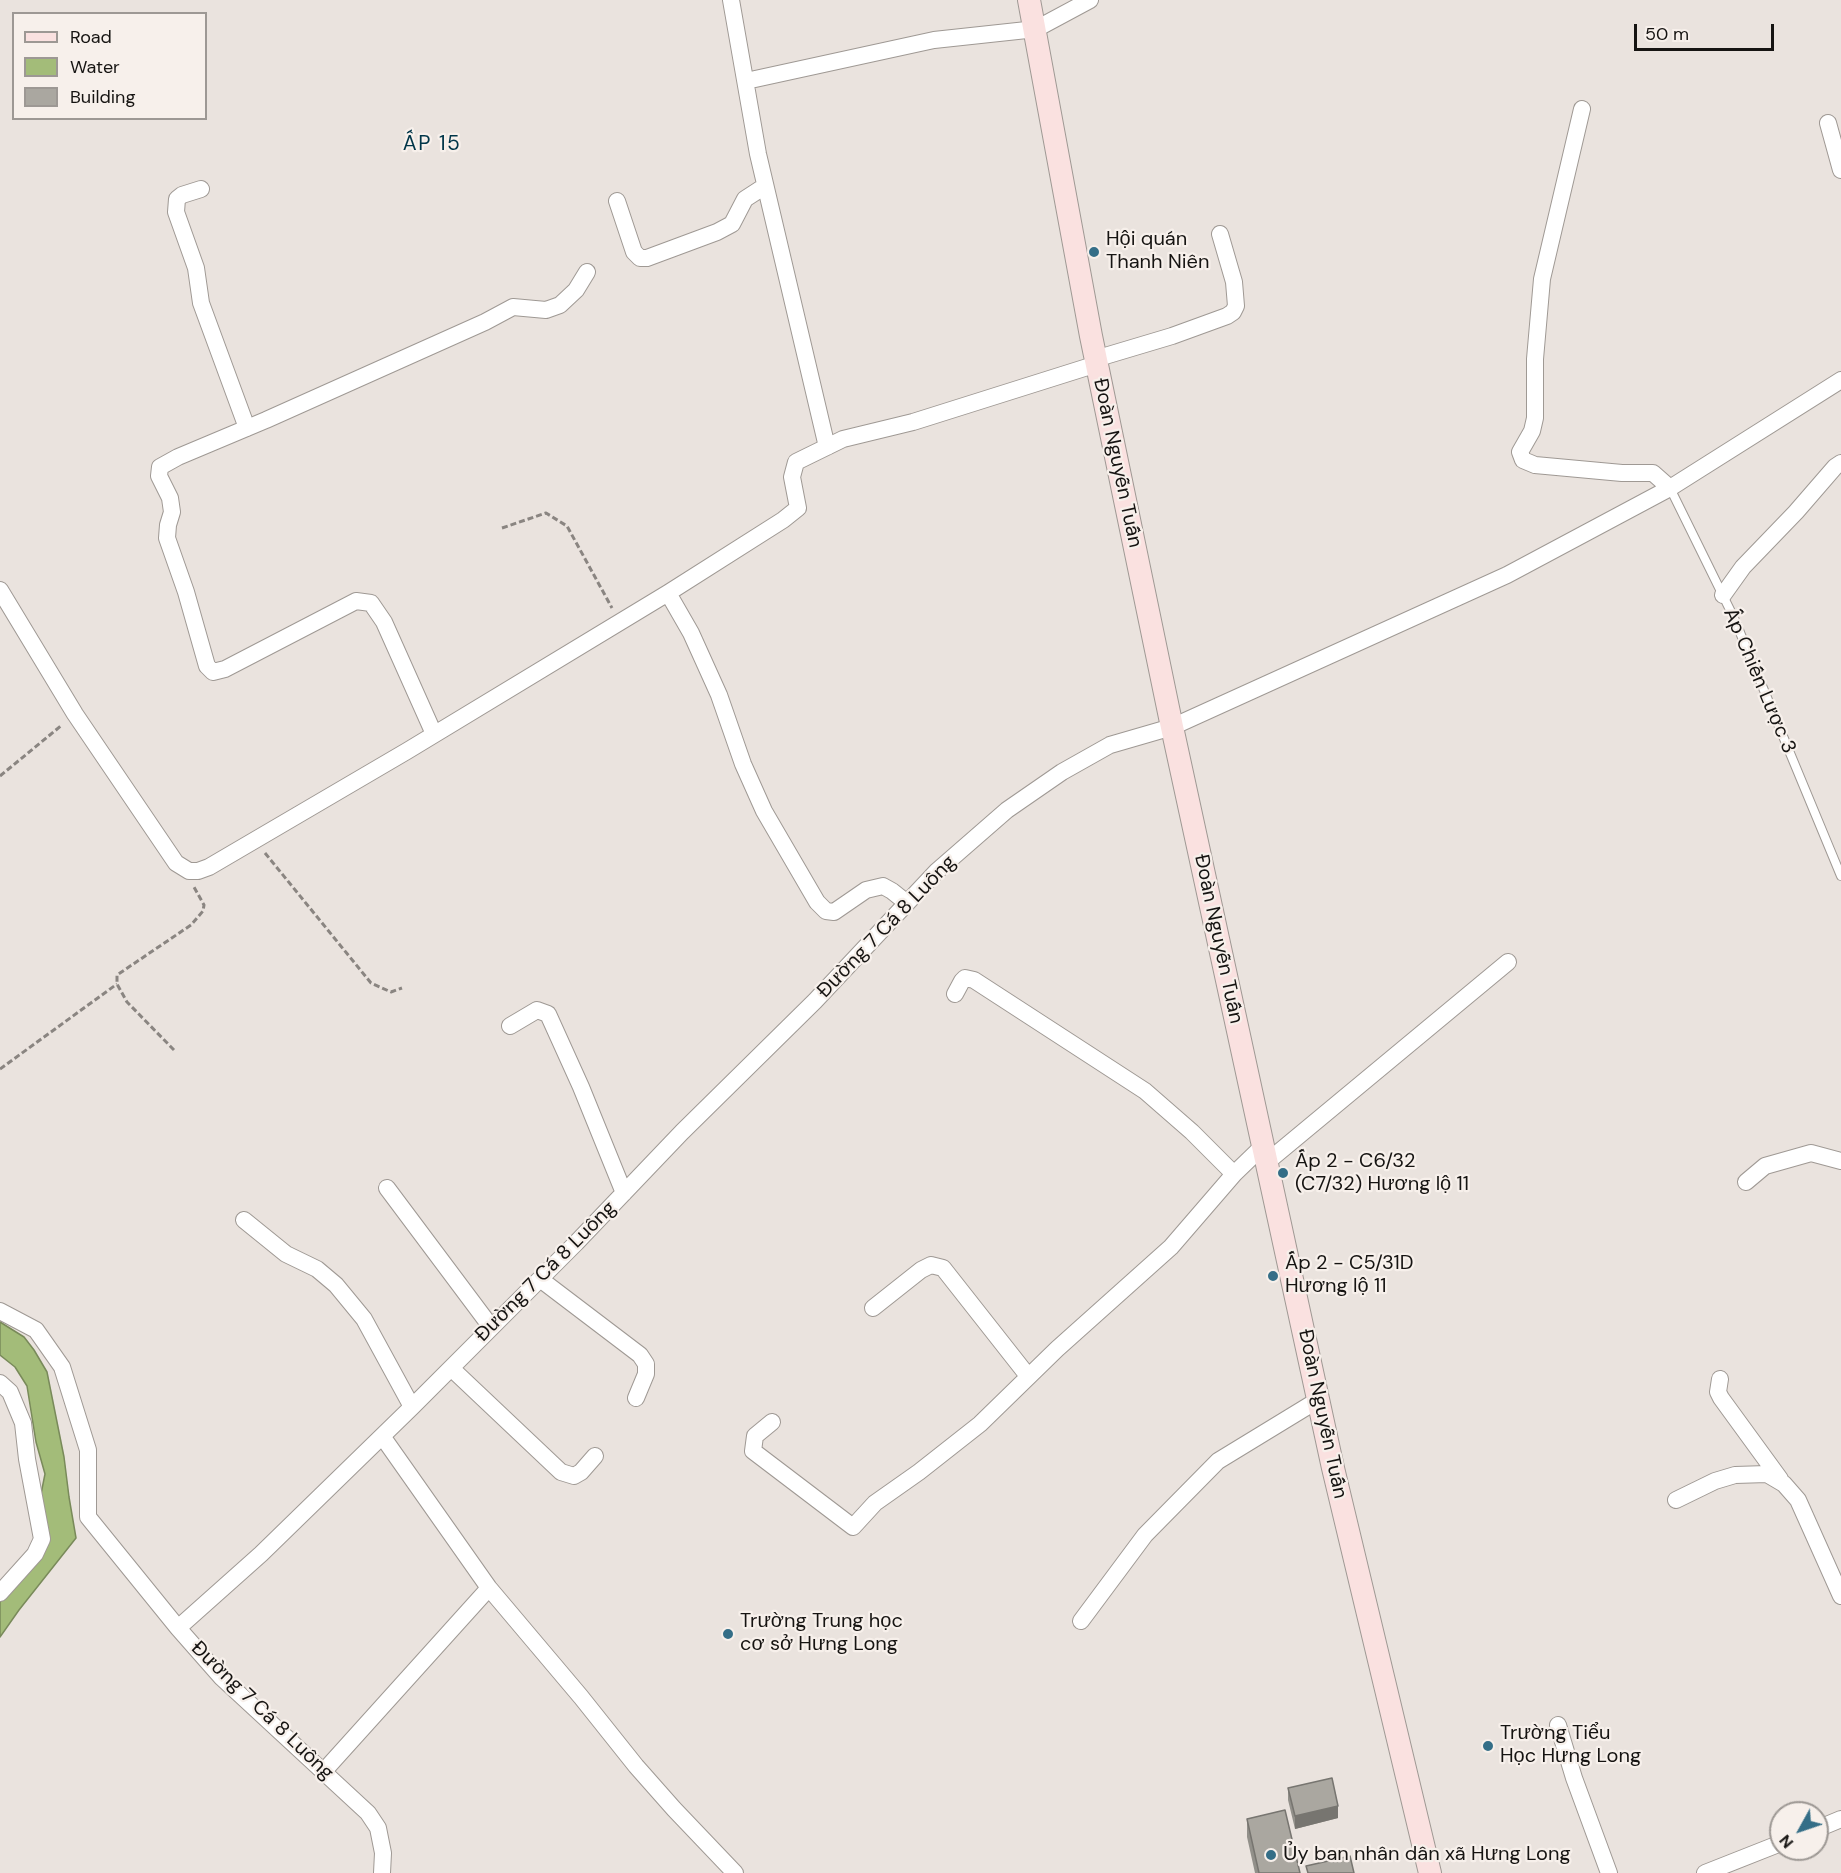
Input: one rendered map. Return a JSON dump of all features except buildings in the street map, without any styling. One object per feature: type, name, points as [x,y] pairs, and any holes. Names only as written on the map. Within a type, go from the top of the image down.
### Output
[{"type":"main road","name":"Đoàn Nguyễn Tuấn","points":[[1029,0],[1096,361],[1172,727],[1318,1400],[1430,1873]]},
{"type":"street","points":[[731,0],[746,81],[748,105],[765,186],[794,300],[827,447]]},
{"type":"street","points":[[746,81],[934,40],[1036,29],[1090,0]]},
{"type":"street","points":[[1582,109],[1542,279],[1535,359],[1535,418],[1532,431],[1520,453],[1522,460],[1535,465],[1622,473],[1653,473],[1670,488]]},
{"type":"street","points":[[1828,123],[1841,170]]},
{"type":"street","points":[[617,201],[634,252],[640,258],[647,258],[717,232],[732,224],[745,199],[765,186]]},
{"type":"street","points":[[201,189],[177,199],[176,212],[196,268],[201,303],[247,428]]},
{"type":"street","points":[[0,590],[75,714],[176,862],[186,869],[198,871],[209,867],[434,734],[668,593],[783,520],[798,508],[792,477],[796,462],[843,439],[913,422],[1227,316],[1236,306],[1234,282],[1220,234]]},
{"type":"street","points":[[434,734],[384,622],[371,603],[356,601],[225,669],[213,672],[207,666],[186,592],[167,538],[172,512],[170,498],[159,476],[160,467],[485,322],[513,307],[546,310],[560,305],[576,290],[587,272]]},
{"type":"street","name":"Đường 7 Cá 8 Luông","points":[[382,1873],[383,1852],[378,1828],[368,1813],[222,1678],[178,1628],[261,1554],[412,1407],[682,1132],[815,1001],[937,871],[1007,810],[1062,772],[1110,745],[1172,727],[1507,575],[1670,488],[1841,380]]},
{"type":"street","points":[[1722,595],[1743,567],[1841,463]]},
{"type":"street","points":[[668,593],[691,633],[719,695],[743,764],[764,811],[817,902],[826,910],[834,912],[866,890],[883,886],[907,903]]},
{"type":"street","points":[[771,1422],[755,1436],[753,1451],[853,1527],[874,1503],[919,1472],[980,1424],[1028,1376],[1171,1248],[1234,1174],[1265,1154],[1508,962]]},
{"type":"street","points":[[955,994],[965,978],[984,986],[1144,1091],[1192,1132],[1234,1174]]},
{"type":"street","points":[[510,1026],[537,1010],[548,1014],[581,1087],[624,1193]]},
{"type":"street","points":[[1746,1182],[1765,1166],[1811,1153],[1841,1161]]},
{"type":"street","points":[[387,1188],[491,1328]]},
{"type":"street","points":[[244,1220],[286,1254],[317,1269],[336,1285],[364,1318],[412,1407]]},
{"type":"street","points":[[873,1308],[921,1270],[931,1265],[943,1268],[1028,1376]]},
{"type":"street","points":[[540,1279],[640,1355],[646,1364],[646,1374],[636,1398]]},
{"type":"street","points":[[0,1311],[36,1330],[62,1367],[88,1450],[88,1517],[178,1628]]},
{"type":"street","points":[[451,1368],[561,1472],[574,1476],[595,1456]]},
{"type":"street","points":[[1720,1379],[1718,1392],[1721,1398],[1798,1500],[1841,1596]]},
{"type":"street","points":[[0,1383],[10,1392],[23,1423],[27,1459],[42,1539],[35,1554],[0,1593]]},
{"type":"street","points":[[1081,1621],[1145,1535],[1218,1461],[1318,1400]]},
{"type":"street","points":[[382,1436],[489,1588],[636,1766],[735,1873]]},
{"type":"street","points":[[1676,1500],[1715,1481],[1735,1475],[1767,1474],[1784,1484]]},
{"type":"street","points":[[324,1771],[489,1588]]},
{"type":"street","points":[[1558,1725],[1574,1778],[1609,1873]]},
{"type":"street","points":[[1705,1873],[1769,1848]]},
{"type":"lane","name":"Ấp Chiến Lược 3","points":[[1670,488],[1734,618],[1841,876]]},
{"type":"path","points":[[502,528],[546,513],[567,526],[620,622]]},
{"type":"path","points":[[0,776],[75,714]]},
{"type":"path","points":[[254,840],[371,983],[391,992],[402,988]]},
{"type":"path","points":[[174,1050],[127,1002],[117,984],[117,975],[190,925],[203,911],[204,905],[186,869]]},
{"type":"path","points":[[0,1069],[117,984]]},
{"type":"water","points":[[0,1322],[24,1337],[47,1372],[64,1457],[76,1538],[0,1637],[0,1600],[34,1561],[45,1474],[36,1442],[27,1386],[15,1367],[0,1355]]},
{"type":"place","name":"Hội quán Thanh Niên","points":[[1094,252]]},
{"type":"place","name":"Ấp 2 - C6/32 (C7/32) Hương lộ 11","points":[[1283,1173]]},
{"type":"place","name":"Ấp 2 - C5/31D Hương lộ 11","points":[[1273,1276]]},
{"type":"place","name":"Trường Trung học cơ sở Hưng Long","points":[[728,1634]]},
{"type":"place","name":"Trường Tiểu Học Hưng Long","points":[[1488,1746]]},
{"type":"place","name":"Ủy ban nhân dân xã Hưng Long","points":[[1271,1855]]},
{"type":"district","name":"ẤP 15","points":[[432,144]]}]
